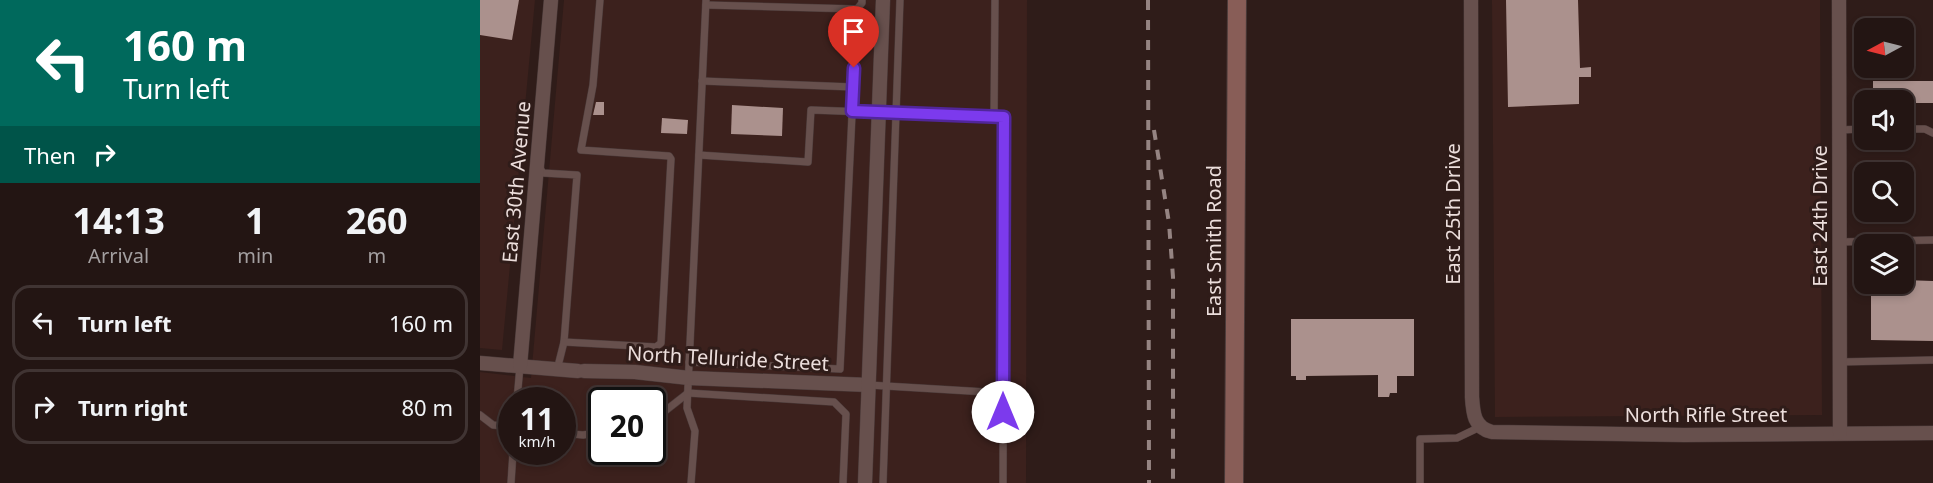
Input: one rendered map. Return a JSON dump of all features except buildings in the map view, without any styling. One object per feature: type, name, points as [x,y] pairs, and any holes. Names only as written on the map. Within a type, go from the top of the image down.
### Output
[{"type":"street","name":"East 30th Avenue","points":[[520,366],[551,0]]},
{"type":"street","points":[[866,483],[883,0]]},
{"type":"street","name":"East Smith Road","points":[[1234,483],[1237,0]]},
{"type":"street","name":"East 25th Drive","points":[[1471,0],[1472,397],[1473,412],[1480,426]]},
{"type":"street","name":"East 24th Drive","points":[[1839,0],[1840,433]]},
{"type":"street","name":"North Telluride Street","points":[[480,363],[557,370],[635,372],[688,378],[869,385]]},
{"type":"street","name":"North Rifle Street","points":[[1480,426],[1492,432],[1684,435],[1933,433]]},
{"type":"lane","points":[[564,342],[656,346],[661,343],[671,159],[669,156],[582,150],[593,85],[600,0]]},
{"type":"lane","points":[[689,362],[840,369],[857,9],[862,0]]},
{"type":"lane","points":[[883,483],[900,0]]},
{"type":"lane","points":[[994,117],[996,0]]},
{"type":"lane","points":[[692,483],[695,431],[687,408],[706,2],[857,9]]},
{"type":"lane","points":[[702,81],[853,87]]},
{"type":"lane","points":[[699,155],[808,162],[811,110],[1004,117],[1003,483]]},
{"type":"lane","points":[[1839,130],[1854,129]]},
{"type":"lane","points":[[1914,129],[1925,129],[1933,133]]},
{"type":"lane","points":[[537,164],[543,173],[577,175],[564,342],[557,370]]},
{"type":"lane","points":[[1839,242],[1933,240]]},
{"type":"lane","points":[[1839,363],[1933,360]]},
{"type":"lane","points":[[518,387],[520,366]]},
{"type":"lane","points":[[869,385],[1003,393]]},
{"type":"lane","points":[[666,410],[688,393],[834,402],[846,414],[843,483]]},
{"type":"lane","points":[[480,415],[498,425]]},
{"type":"lane","points":[[1420,483],[1420,439],[1457,438],[1480,426]]},
{"type":"lane","points":[[511,483],[512,465]]},
{"type":"shaded area","points":[[480,0],[535,0],[502,350],[480,348]]},
{"type":"shaded area","points":[[564,0],[1027,0],[1026,483],[480,483],[480,372],[531,378]]},
{"type":"shaded area","points":[[1492,0],[1820,0],[1822,415],[1495,417]]},
{"type":"railway","points":[[1148,0],[1149,483]]},
{"type":"railway","points":[[1154,130],[1169,223],[1173,277],[1173,483]]},
{"type":"route","points":[[854,68],[852,111],[1004,117],[1003,412]]}]
